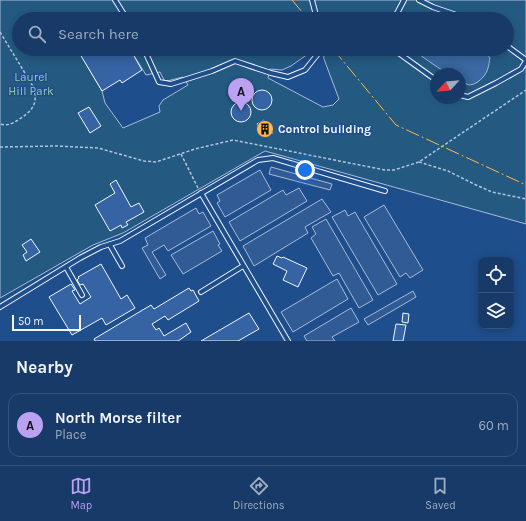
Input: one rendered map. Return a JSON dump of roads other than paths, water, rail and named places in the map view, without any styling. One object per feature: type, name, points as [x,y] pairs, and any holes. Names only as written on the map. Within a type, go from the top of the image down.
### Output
[{"type":"lane","points":[[115,0],[123,12]]},
{"type":"lane","points":[[312,0],[315,12]]},
{"type":"lane","points":[[398,12],[404,0]]},
{"type":"lane","points":[[419,0],[448,12]]},
{"type":"lane","points":[[466,96],[468,97],[496,83],[521,69],[526,61],[514,52]]},
{"type":"lane","points":[[147,56],[159,82],[171,84],[212,72],[235,61],[288,77],[305,70],[317,56]]},
{"type":"lane","points":[[403,56],[430,76]]},
{"type":"lane","points":[[0,307],[101,247],[120,241],[258,160],[273,158],[385,191]]},
{"type":"lane","points":[[201,193],[288,341]]},
{"type":"lane","points":[[110,245],[122,266]]},
{"type":"lane","points":[[201,292],[243,266]]},
{"type":"lane","points":[[66,267],[82,295]]},
{"type":"place","name":"North Morse filter","points":[[241,111]]},
{"type":"place","name":"Control building","points":[[265,129]]},
{"type":"park label","name":"Laurel Hill Park","points":[[31,84]]}]
